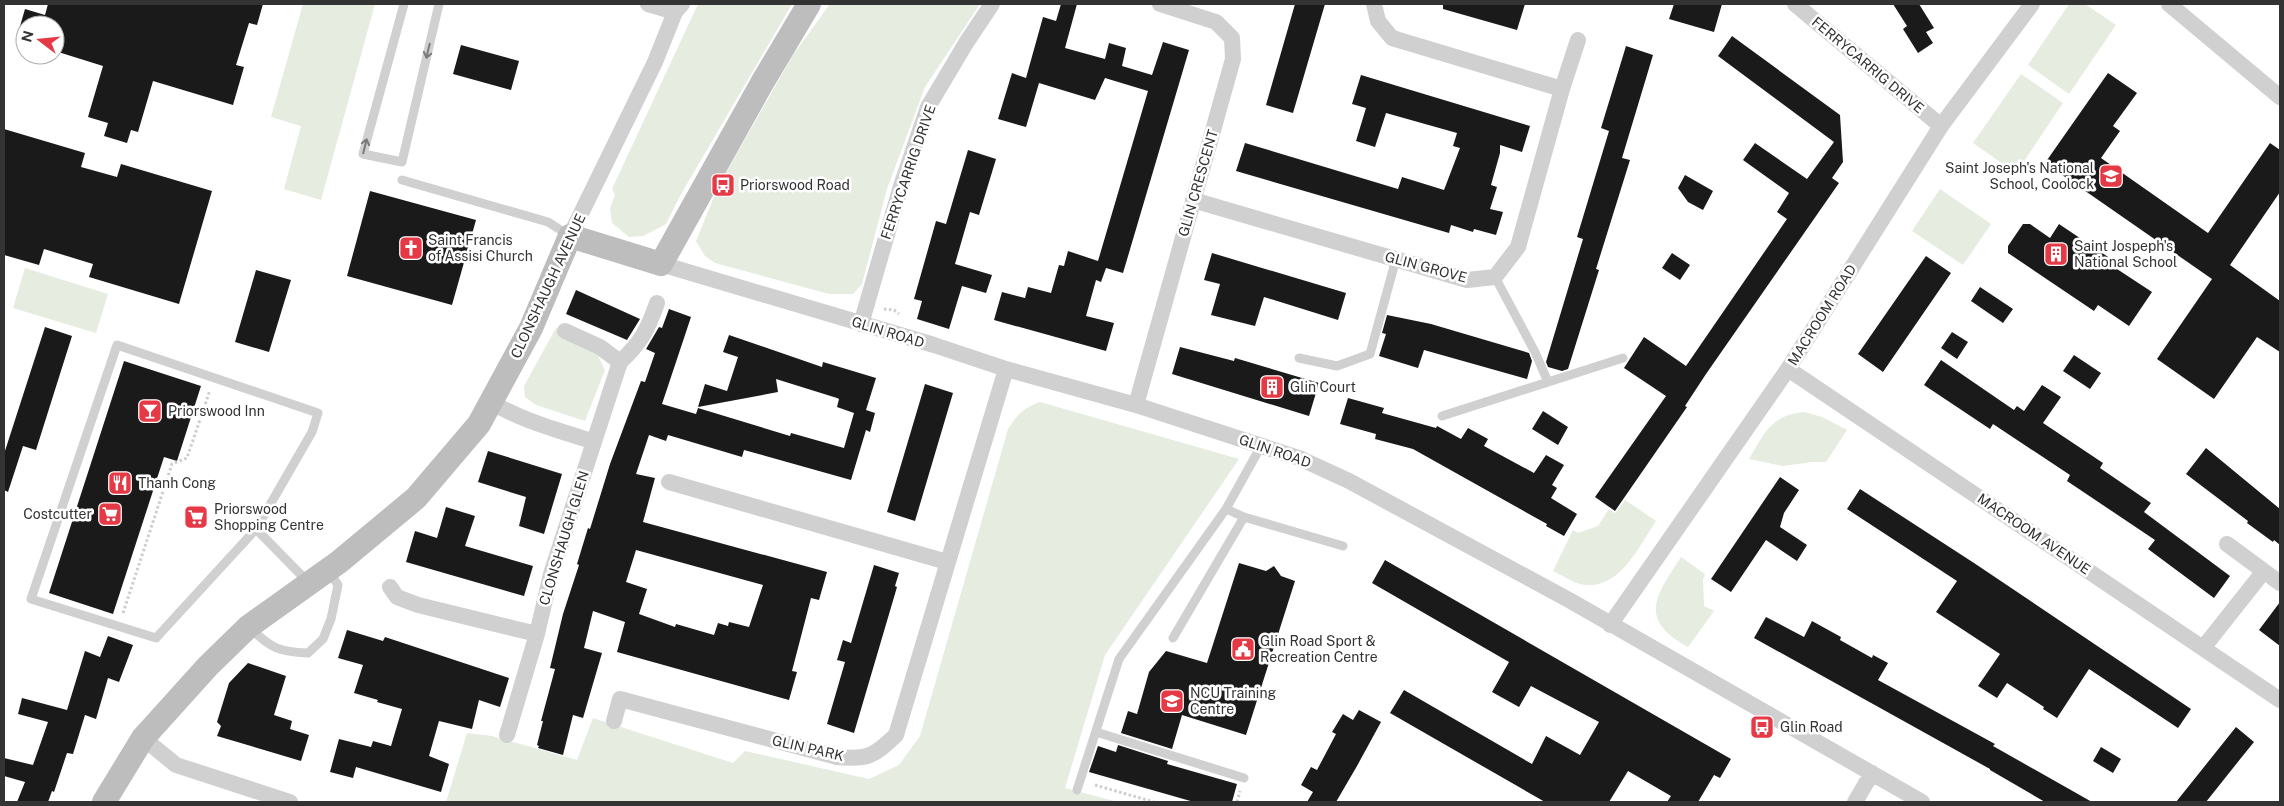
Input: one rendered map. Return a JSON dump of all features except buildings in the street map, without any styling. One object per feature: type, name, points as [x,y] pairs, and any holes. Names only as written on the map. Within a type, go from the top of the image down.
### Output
[{"type":"street","points":[[648,4],[678,8]]},
{"type":"street","points":[[662,264],[762,83],[809,4]]},
{"type":"street","name":"FERRYCARRIG DRIVE","points":[[861,324],[928,107],[966,43],[992,4]]},
{"type":"street","name":"GLIN CRESCENT","points":[[1136,404],[1233,59],[1232,38],[1216,22],[1160,4]]},
{"type":"street","points":[[1374,4],[1378,21],[1392,38],[1562,89]]},
{"type":"street","name":"FERRYCARRIG DRIVE","points":[[1797,4],[1941,126]]},
{"type":"street","name":"MACROOM ROAD","points":[[1610,625],[1788,369],[1941,126],[2032,4]]},
{"type":"street","points":[[2169,4],[2280,97]]},
{"type":"street","name":"CLONSHAUGH AVENUE","points":[[104,802],[143,738],[202,672],[248,626],[318,577],[416,498],[479,424],[531,328],[570,236],[655,62],[678,8]]},
{"type":"street","points":[[1495,277],[1518,247],[1562,89],[1578,40]]},
{"type":"street","name":"GLIN GROVE","points":[[1193,200],[1467,280],[1495,277]]},
{"type":"street","name":"GLIN ROAD","points":[[570,236],[1006,369],[1136,404],[1299,458],[1350,481],[1610,625],[1922,802]]},
{"type":"street","name":"CLONSHAUGH GLEN","points":[[507,735],[537,634],[551,574],[620,362],[639,342],[648,328],[657,303]]},
{"type":"street","points":[[565,331],[600,347],[620,362]]},
{"type":"street","name":"GLIN PARK","points":[[614,721],[620,699],[837,757],[856,758],[876,753],[896,735],[1006,369]]},
{"type":"street","name":"MACROOM AVENUE","points":[[1788,369],[2280,700]]},
{"type":"street","points":[[491,402],[532,421],[594,442]]},
{"type":"street","points":[[669,482],[947,562]]},
{"type":"street","points":[[2227,544],[2280,583]]},
{"type":"street","points":[[2204,648],[2264,571]]},
{"type":"street","points":[[390,587],[397,597],[418,605],[537,634]]},
{"type":"street","points":[[143,738],[176,765],[290,802]]},
{"type":"street","points":[[1855,802],[1872,773]]},
{"type":"lane","points":[[404,4],[363,154],[402,162],[439,4]]},
{"type":"lane","points":[[402,180],[548,222],[570,236]]},
{"type":"lane","points":[[1299,358],[1337,366],[1370,354],[1396,259]]},
{"type":"lane","points":[[1495,277],[1535,352],[1548,382]]},
{"type":"lane","points":[[117,345],[318,413],[312,432],[256,529],[156,638],[31,599],[117,345]]},
{"type":"lane","points":[[1442,416],[1623,358]]},
{"type":"lane","points":[[1079,786],[1119,659],[1226,508],[1261,446]]},
{"type":"lane","points":[[1226,508],[1244,517],[1343,546]]},
{"type":"lane","points":[[1173,638],[1244,517]]},
{"type":"lane","points":[[248,626],[268,645],[288,652],[308,653],[323,639],[331,619],[338,586],[318,577],[256,529]]},
{"type":"lane","points":[[1096,732],[1244,778]]},
{"type":"path","points":[[866,303],[894,310],[903,318]]},
{"type":"path","points":[[118,626],[172,464],[187,458],[214,378]]},
{"type":"path","points":[[1079,786],[1154,802]]},
{"type":"shaded area","points":[[303,4],[375,4],[321,200],[284,189],[301,126],[271,117]]},
{"type":"shaded area","points":[[698,4],[792,4],[680,196],[666,224],[643,236],[629,237],[612,223],[610,208],[615,195],[612,189]]},
{"type":"shaded area","points":[[830,4],[980,4],[925,87],[887,189],[862,284],[853,294],[829,294],[715,263],[705,256],[696,241],[718,187],[793,55]]},
{"type":"shaded area","points":[[2069,4],[2085,4],[2116,25],[2069,94],[2028,65]]},
{"type":"shaded area","points":[[2021,74],[2063,103],[2016,173],[1973,143]]},
{"type":"shaded area","points":[[1940,189],[1991,224],[1963,265],[1912,231]]},
{"type":"shaded area","points":[[25,268],[108,294],[96,333],[13,308]]},
{"type":"shaded area","points":[[556,328],[596,352],[605,370],[585,421],[536,405],[525,397],[524,386]]},
{"type":"shaded area","points":[[1040,402],[1239,459],[1105,655],[1065,788],[1118,802],[446,802],[467,733],[492,736],[577,760],[593,718],[733,763],[745,751],[869,779],[899,765],[920,736],[1008,429],[1021,412]]},
{"type":"shaded area","points":[[1804,412],[1822,417],[1847,430],[1826,462],[1783,466],[1749,459],[1764,433],[1770,427],[1783,417]]},
{"type":"shaded area","points":[[1625,500],[1656,521],[1636,553],[1619,573],[1609,580],[1598,584],[1585,585],[1553,571],[1573,530],[1578,533],[1598,526],[1609,509],[1615,513]]},
{"type":"shaded area","points":[[1681,557],[1705,574],[1703,580],[1704,606],[1714,611],[1688,647],[1672,637],[1662,627],[1657,617],[1656,606],[1664,584]]},
{"type":"place","name":"Saint Joseph's National School, Coolock","points":[[2111,176]]},
{"type":"place","name":"Priorswood Road","points":[[723,185]]},
{"type":"place","name":"Saint Francis of Assisi Church","points":[[411,248]]},
{"type":"place","name":"Saint Jospeph's National School","points":[[2056,254]]},
{"type":"place","name":"Glin Court","points":[[1272,387]]},
{"type":"place","name":"Priorswood Inn","points":[[150,411]]},
{"type":"place","name":"Thanh Cong","points":[[120,483]]},
{"type":"place","name":"Costcutter","points":[[110,514]]},
{"type":"place","name":"Priorswood Shopping Centre","points":[[196,517]]},
{"type":"place","name":"Glin Road Sport & Recreation Centre","points":[[1243,649]]},
{"type":"place","name":"NCU Training Centre","points":[[1172,701]]},
{"type":"place","name":"Glin Road","points":[[1762,727]]}]
